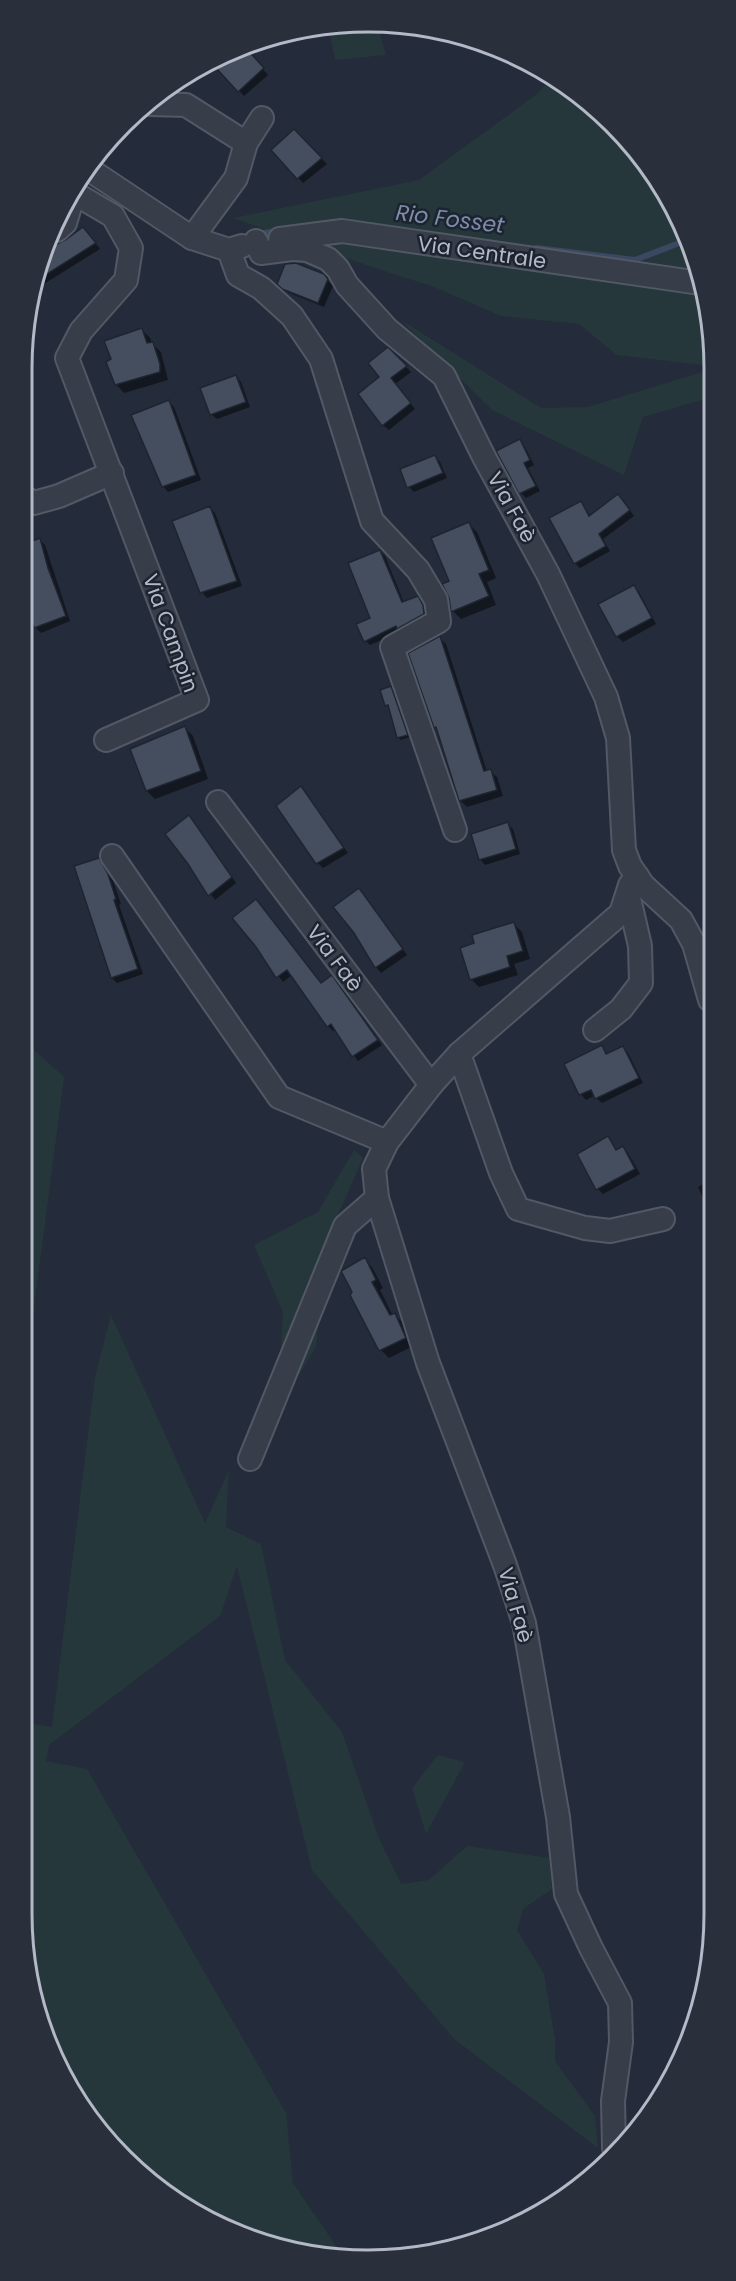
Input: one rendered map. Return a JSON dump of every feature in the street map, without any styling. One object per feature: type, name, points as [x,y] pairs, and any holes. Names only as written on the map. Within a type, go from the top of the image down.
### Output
[{"type":"street","points":[[159,104],[186,105],[246,143]]},
{"type":"street","points":[[192,238],[236,178],[246,143],[262,118]]},
{"type":"street","points":[[94,173],[192,238],[229,250],[238,275],[261,288],[292,316],[321,358],[372,520],[418,570],[436,600],[439,621],[392,647],[455,830]]},
{"type":"street","name":"Via Campin","points":[[80,194],[113,216],[131,248],[126,280],[81,331],[67,358],[197,700],[106,740]]},
{"type":"street","name":"Via Centrale","points":[[229,250],[256,242],[342,231],[693,282]]},
{"type":"street","name":"Via Faè","points":[[256,242],[261,254],[292,249],[307,250],[328,259],[338,269],[347,285],[387,329],[444,375],[484,457],[548,574],[606,697],[618,738],[624,850],[635,885],[621,913],[459,1054],[431,1085],[387,1142],[374,1169],[377,1198],[428,1363],[505,1564],[524,1623],[556,1808],[566,1894],[620,2003],[621,2042],[613,2101],[614,2143]]},
{"type":"street","points":[[32,502],[59,496],[112,473]]},
{"type":"street","name":"Via Faè","points":[[218,802],[431,1085]]},
{"type":"street","points":[[112,856],[279,1097],[387,1142]]},
{"type":"street","points":[[635,885],[681,920],[694,944],[704,979]]},
{"type":"street","points":[[595,1030],[621,1009],[641,983],[635,885]]},
{"type":"street","points":[[459,1054],[501,1173],[518,1209],[585,1228],[610,1231],[663,1219]]},
{"type":"street","points":[[250,1459],[345,1226],[377,1198]]},
{"type":"shaded area","points":[[379,32],[386,55],[335,60],[330,33]]},
{"type":"shaded area","points":[[547,83],[573,101],[621,146],[648,181],[670,219],[687,260],[702,324],[704,365],[617,355],[579,324],[501,316],[434,287],[233,218],[419,180],[537,94]]},
{"type":"shaded area","points":[[401,320],[541,408],[588,407],[704,371],[704,399],[643,417],[624,475],[492,410]]},
{"type":"shaded area","points":[[32,1048],[64,1077],[32,1323]]},
{"type":"shaded area","points":[[354,1150],[363,1158],[326,1242],[316,1347],[277,1410],[283,1312],[254,1245],[318,1212]]},
{"type":"shaded area","points":[[111,1315],[205,1523],[229,1470],[226,1527],[261,1544],[285,1660],[342,1732],[378,1836],[401,1884],[429,1880],[467,1846],[549,1858],[552,1889],[523,1909],[517,1930],[544,1974],[555,2039],[555,2061],[595,2116],[598,2148],[454,2039],[312,1870],[237,1566],[220,1616],[49,1745],[46,1761],[87,1769],[286,2113],[293,2183],[338,2248],[302,2243],[260,2232],[219,2215],[181,2193],[130,2151],[88,2100],[66,2062],[49,2021],[34,1957],[32,1935],[32,1724],[52,1727],[95,1377]]},
{"type":"shaded area","points":[[438,1755],[465,1762],[426,1834],[412,1788]]},
{"type":"building","points":[[250,53],[264,68],[238,92],[217,69]]},
{"type":"building","points":[[294,129],[322,158],[297,179],[271,150]]},
{"type":"building","points":[[83,227],[96,243],[45,276],[55,245]]},
{"type":"building","points":[[296,263],[324,274],[328,279],[318,303],[282,289],[277,284],[285,264]]},
{"type":"building","points":[[142,328],[147,343],[153,342],[160,364],[160,372],[115,385],[106,362],[111,359],[104,341]]},
{"type":"building","points":[[388,347],[407,366],[391,378],[411,403],[382,426],[358,394],[379,377],[368,363]]},
{"type":"building","points":[[236,375],[246,402],[210,415],[200,388]]},
{"type":"building","points":[[169,400],[196,475],[162,487],[131,415]]},
{"type":"building","points":[[520,439],[530,460],[524,463],[536,486],[519,494],[496,451]]},
{"type":"building","points":[[435,455],[443,473],[407,488],[400,469]]},
{"type":"building","points":[[618,494],[630,510],[599,534],[606,546],[574,564],[549,518],[581,501],[589,516]]},
{"type":"building","points":[[210,506],[237,581],[200,593],[172,521]]},
{"type":"building","points":[[469,522],[489,570],[479,574],[489,596],[451,612],[449,598],[442,584],[449,581],[431,538]]},
{"type":"building","points":[[40,538],[48,568],[66,616],[34,628],[32,622],[32,541]]},
{"type":"building","points":[[380,550],[402,602],[418,596],[423,605],[424,614],[397,629],[396,626],[364,642],[356,624],[370,618],[348,563]]},
{"type":"building","points":[[634,585],[652,618],[616,637],[598,604]]},
{"type":"building","points":[[440,636],[484,771],[491,769],[497,790],[459,801],[436,727],[434,728],[408,653]]},
{"type":"building","points":[[391,686],[408,735],[397,738],[388,705],[385,706],[380,690]]},
{"type":"building","points":[[185,726],[201,771],[146,791],[130,749]]},
{"type":"building","points":[[301,786],[344,848],[316,864],[276,806]]},
{"type":"building","points":[[189,815],[232,877],[208,896],[188,864],[165,834]]},
{"type":"building","points":[[508,822],[516,849],[479,860],[471,834]]},
{"type":"building","points":[[99,858],[108,874],[116,899],[114,900],[138,969],[111,978],[74,866]]},
{"type":"building","points":[[359,888],[403,949],[375,968],[354,933],[333,907]]},
{"type":"building","points":[[256,899],[321,983],[332,975],[378,1040],[352,1057],[331,1024],[327,1027],[287,970],[276,978],[256,947],[232,918]]},
{"type":"building","points":[[514,922],[523,951],[507,956],[510,967],[470,980],[460,948],[474,943],[472,935]]},
{"type":"building","points":[[602,1045],[606,1054],[623,1046],[639,1078],[595,1099],[591,1090],[579,1095],[564,1064]]},
{"type":"building","points":[[608,1136],[616,1150],[623,1146],[635,1169],[596,1190],[577,1154]]},
{"type":"building","points":[[365,1257],[376,1280],[372,1282],[390,1315],[395,1313],[406,1338],[379,1351],[350,1295],[352,1292],[341,1271]]},
{"type":"waterway","name":"Rio Fosset","points":[[256,234],[279,231]]},
{"type":"waterway","name":"Rio Fosset","points":[[536,248],[635,260],[680,243]]}]
